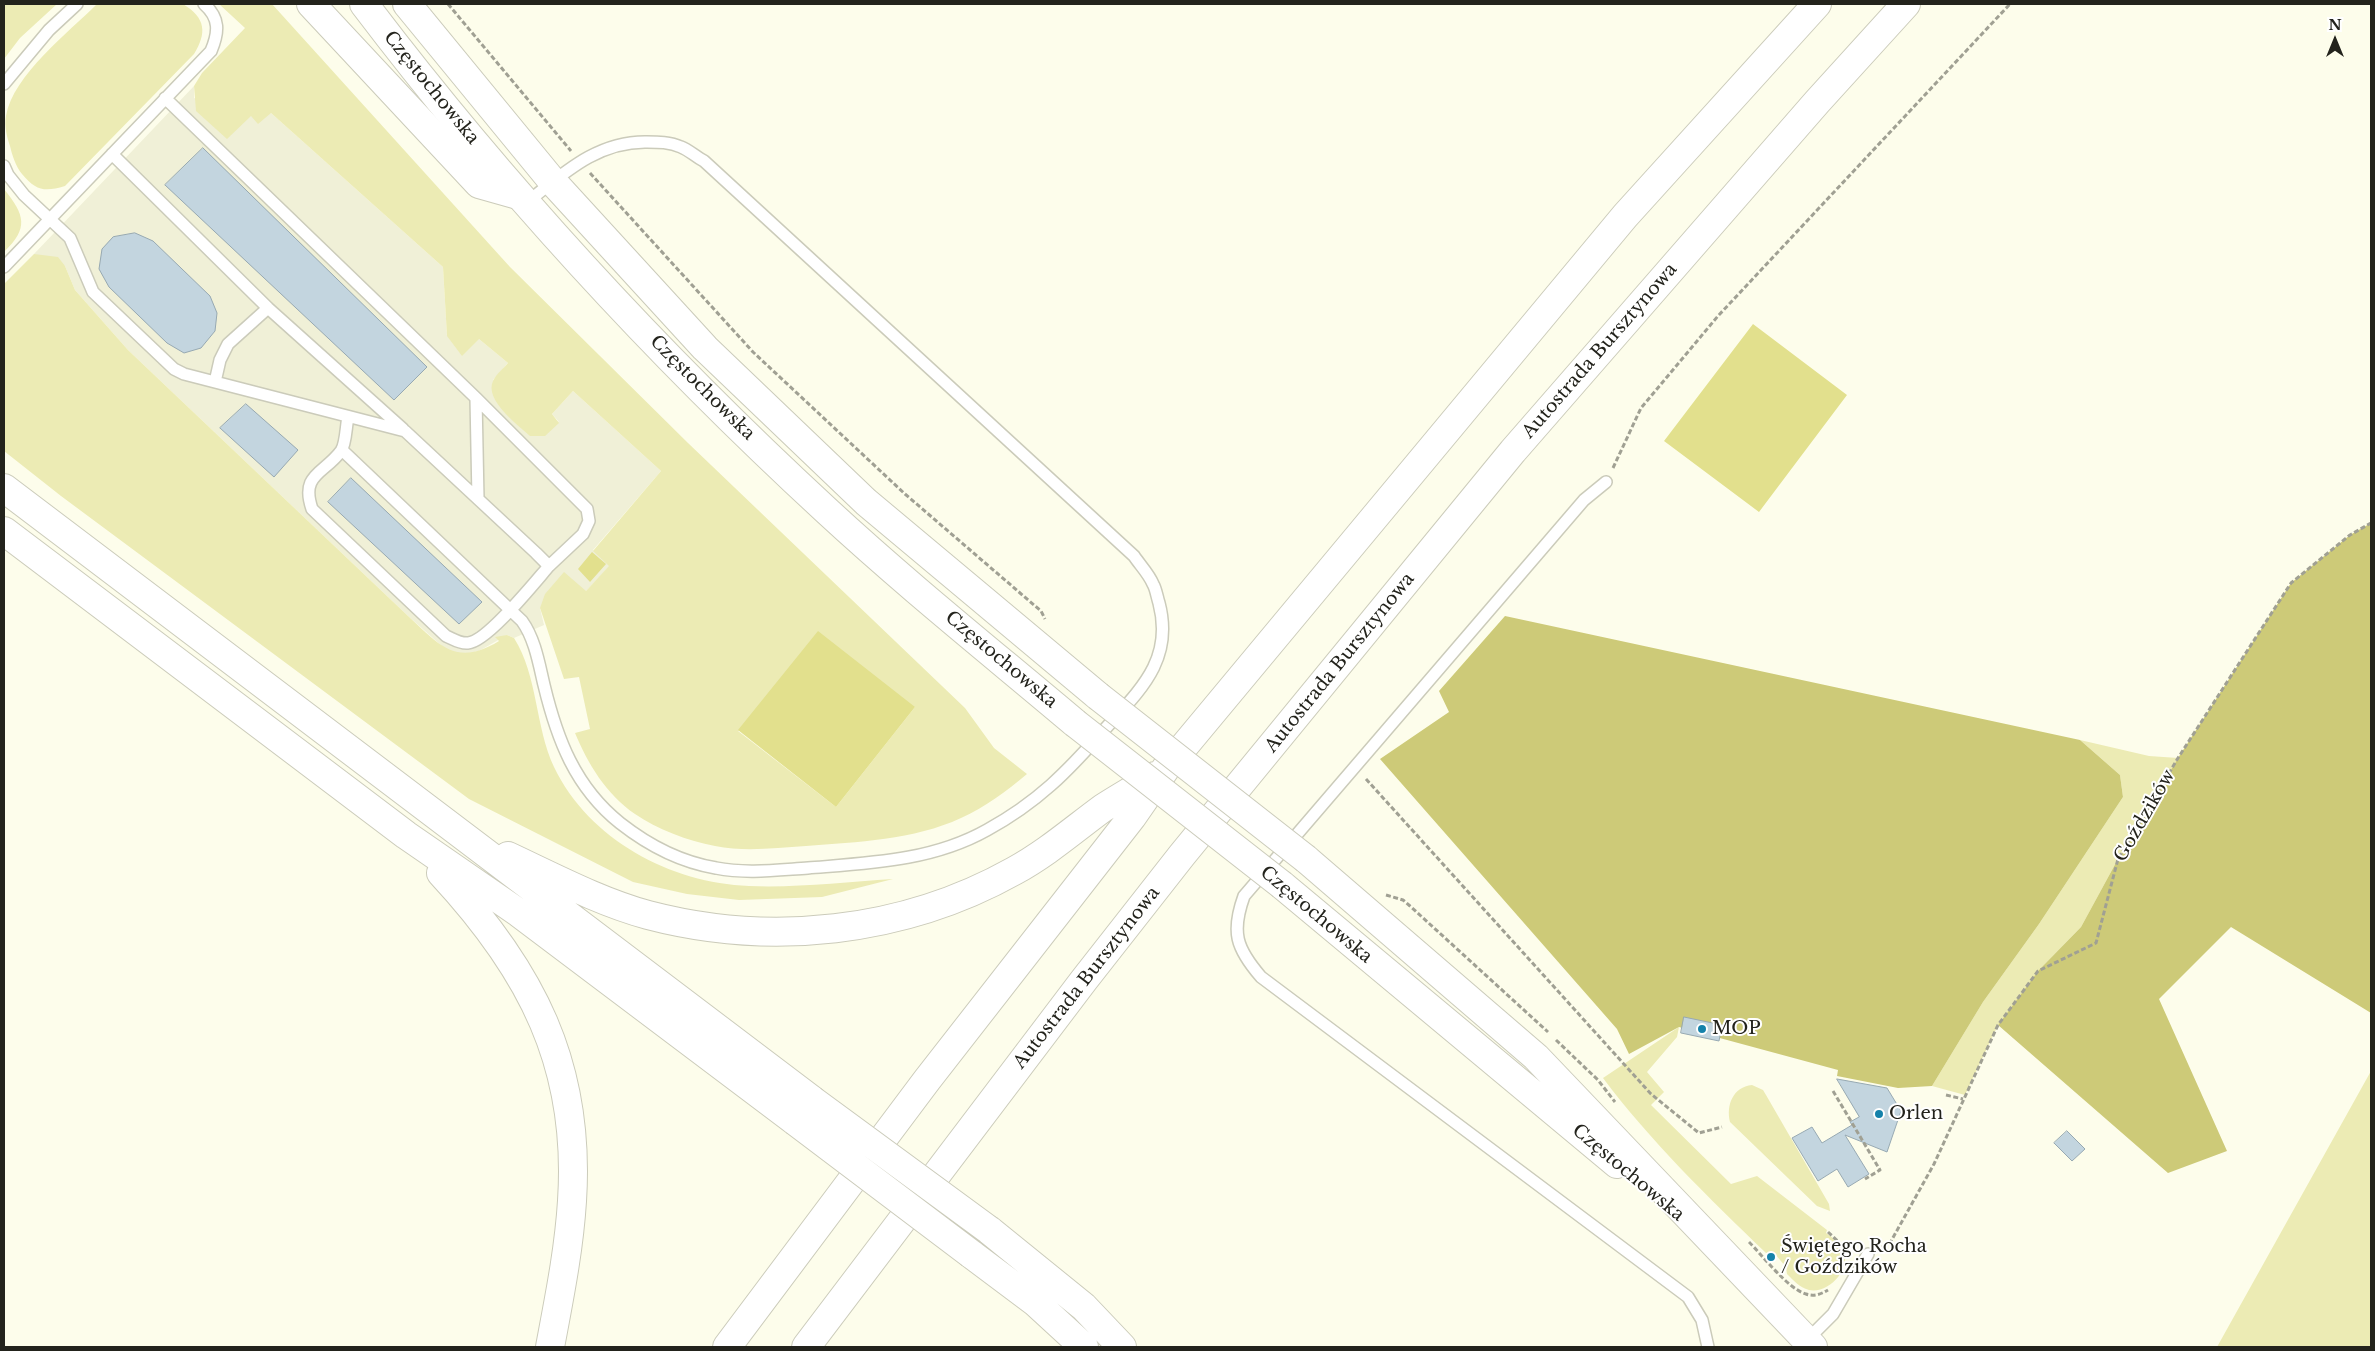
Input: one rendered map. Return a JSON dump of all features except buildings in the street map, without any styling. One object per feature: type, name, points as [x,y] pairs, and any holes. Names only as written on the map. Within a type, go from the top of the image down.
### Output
[{"type":"main road","points":[[311,4],[479,184],[522,199]]},
{"type":"main road","name":"Częstochowska","points":[[364,4],[408,61],[522,199],[712,401],[827,511],[903,578],[1075,723],[1282,885],[1711,1241]]},
{"type":"main road","name":"Częstochowska","points":[[407,4],[553,182],[705,348],[866,502],[1098,696],[1306,860],[1536,1057],[1809,1344]]},
{"type":"main road","points":[[727,1347],[897,1119],[1132,817],[1166,768],[1625,216],[1817,4]]},
{"type":"main road","name":"Autostrada Bursztynowa","points":[[806,1347],[1182,855],[1513,451],[1817,102],[1906,4]]},
{"type":"main road","points":[[4,488],[812,1100],[988,1230],[1084,1307],[1122,1347]]},
{"type":"main road","points":[[4,532],[406,835],[519,912],[1035,1302],[1084,1347]]},
{"type":"main road","points":[[460,834],[566,883],[647,915],[694,924],[750,931],[800,931],[888,921],[976,891],[1052,849],[1104,808],[1166,768]]},
{"type":"main road","points":[[406,835],[474,908],[502,945],[517,967],[543,1016],[553,1045],[570,1117],[573,1180],[566,1262],[550,1347]]},
{"type":"main road","points":[[824,1347],[852,1286]]},
{"type":"lane","points":[[4,84],[49,30],[77,4]]},
{"type":"lane","points":[[4,267],[211,51],[217,37],[218,24],[204,4]]},
{"type":"lane","points":[[165,98],[476,398],[587,509],[589,521],[583,534],[549,566],[510,610],[478,640],[468,643],[457,642],[446,636],[317,515],[310,501],[308,490],[310,482],[342,450],[348,417]]},
{"type":"lane","points":[[342,450],[510,610],[527,629],[562,747],[578,777],[599,804],[619,822],[660,850],[688,862],[743,872],[911,858],[986,831],[1042,795],[1071,767],[1145,684],[1157,662],[1162,638],[1162,616],[1154,584],[1134,556],[704,161],[681,147],[662,142],[622,142],[580,162],[553,182],[522,199]]},
{"type":"lane","points":[[112,154],[268,308],[405,431],[549,566]]},
{"type":"lane","points":[[4,166],[8,175],[24,196],[70,238],[93,292],[174,369],[184,374],[405,431]]},
{"type":"lane","points":[[215,382],[220,360],[228,344],[268,308]]},
{"type":"lane","points":[[476,398],[478,499]]},
{"type":"lane","points":[[1606,482],[1584,500],[1353,766],[1244,896],[1238,914],[1236,931],[1240,947],[1248,962],[1261,977],[1688,1297],[1702,1320],[1708,1347]]},
{"type":"lane","points":[[1809,1344],[1833,1314],[1868,1254]]},
{"type":"path","points":[[448,4],[580,162],[753,352],[905,494],[1041,610],[1048,623]]},
{"type":"path","points":[[1606,482],[1641,408],[1718,316],[2010,4]]},
{"type":"path","name":"Goździków","points":[[1868,1254],[1890,1243],[1934,1164],[1998,1025],[2038,971],[2096,943],[2118,859],[2178,758],[2291,583],[2350,536],[2371,524]]},
{"type":"path","points":[[1353,766],[1651,1094],[1699,1133],[1722,1127]]},
{"type":"path","points":[[1833,1091],[1880,1170],[1865,1179]]},
{"type":"path","points":[[1946,1096],[1963,1099]]},
{"type":"shaded area","points":[[194,86],[194,98],[251,116],[271,113],[443,267],[447,336],[479,339],[508,363],[493,380],[559,422],[552,414],[573,391],[661,471],[593,550],[610,566],[586,591],[540,608],[544,625],[514,638],[507,635],[479,651],[464,654],[444,648],[128,350],[75,290],[65,266],[34,254]]},
{"type":"shaded area","points":[[1753,324],[1847,395],[1759,512],[1664,441]]},
{"type":"shaded area","points":[[2371,523],[2371,1013],[2231,927],[2159,999],[2227,1151],[2168,1173],[1998,1025],[2038,971],[2081,927],[2118,859],[2178,758],[2291,583],[2350,535]]},
{"type":"shaded area","points":[[592,552],[606,564],[590,582],[578,569]]},
{"type":"shaded area","points":[[1505,616],[2080,740],[2120,775],[2123,797],[2039,924],[1983,1002],[1932,1086],[1898,1088],[1837,1076],[1838,1070],[1679,1027],[1629,1054],[1617,1029],[1380,759],[1449,712],[1439,691]]},
{"type":"shaded area","points":[[818,631],[915,707],[836,807],[738,730]]},
{"type":"green space","points":[[4,4],[57,4],[20,38],[4,59]]},
{"type":"green space","points":[[97,4],[183,4],[191,9],[200,20],[202,26],[201,39],[194,54],[65,186],[41,189],[27,180],[16,164],[7,135],[6,116],[19,85],[30,70]]},
{"type":"green space","points":[[219,4],[272,4],[510,267],[688,443],[965,708],[994,748],[1027,774],[979,809],[961,818],[924,831],[885,839],[771,848],[726,848],[684,838],[635,814],[615,797],[592,767],[575,733],[590,729],[579,677],[564,679],[540,608],[545,594],[564,572],[586,591],[609,566],[593,551],[661,471],[573,391],[552,414],[559,423],[545,436],[530,436],[504,412],[493,396],[493,381],[508,363],[479,339],[462,356],[447,336],[443,267],[271,113],[258,124],[251,116],[227,139],[196,111],[194,86],[202,73],[245,28]],"holes":[[[915,707],[836,807],[738,731]]]},
{"type":"green space","points":[[4,189],[20,214],[21,228],[4,252]]},
{"type":"green space","points":[[34,254],[58,257],[65,266],[75,290],[128,350],[407,615],[439,643],[448,649],[459,652],[471,652],[484,649],[499,641],[495,637],[507,635],[514,638],[528,668],[543,735],[554,767],[569,793],[588,816],[611,836],[635,853],[662,866],[720,883],[749,886],[785,886],[893,879],[822,897],[739,900],[687,894],[633,882],[469,799],[61,496],[4,451],[4,284]]},
{"type":"green space","points":[[2080,740],[2149,756],[2178,758],[2118,859],[2081,927],[2038,971],[1998,1025],[1965,1095],[1932,1086],[1983,1002],[2039,924],[2123,797],[2120,775]]},
{"type":"green space","points":[[1679,1027],[1677,1037],[1647,1072],[1664,1092],[1651,1105],[1731,1184],[1757,1176],[1827,1230],[1826,1233],[1842,1247],[1845,1257],[1841,1272],[1831,1284],[1817,1290],[1809,1290],[1794,1281],[1787,1274],[1786,1267],[1775,1254],[1766,1253],[1681,1169],[1621,1102],[1603,1078]]},
{"type":"green space","points":[[2371,1071],[2371,1347],[2217,1347]]},
{"type":"green space","points":[[1752,1085],[1763,1090],[1829,1204],[1830,1211],[1817,1206],[1730,1122],[1729,1109],[1732,1098],[1740,1089]]},
{"type":"place","name":"MOP","points":[[1702,1029]]},
{"type":"place","name":"Orlen","points":[[1879,1114]]},
{"type":"place","name":"Świętego Rocha / Goździków","points":[[1771,1257]]}]
